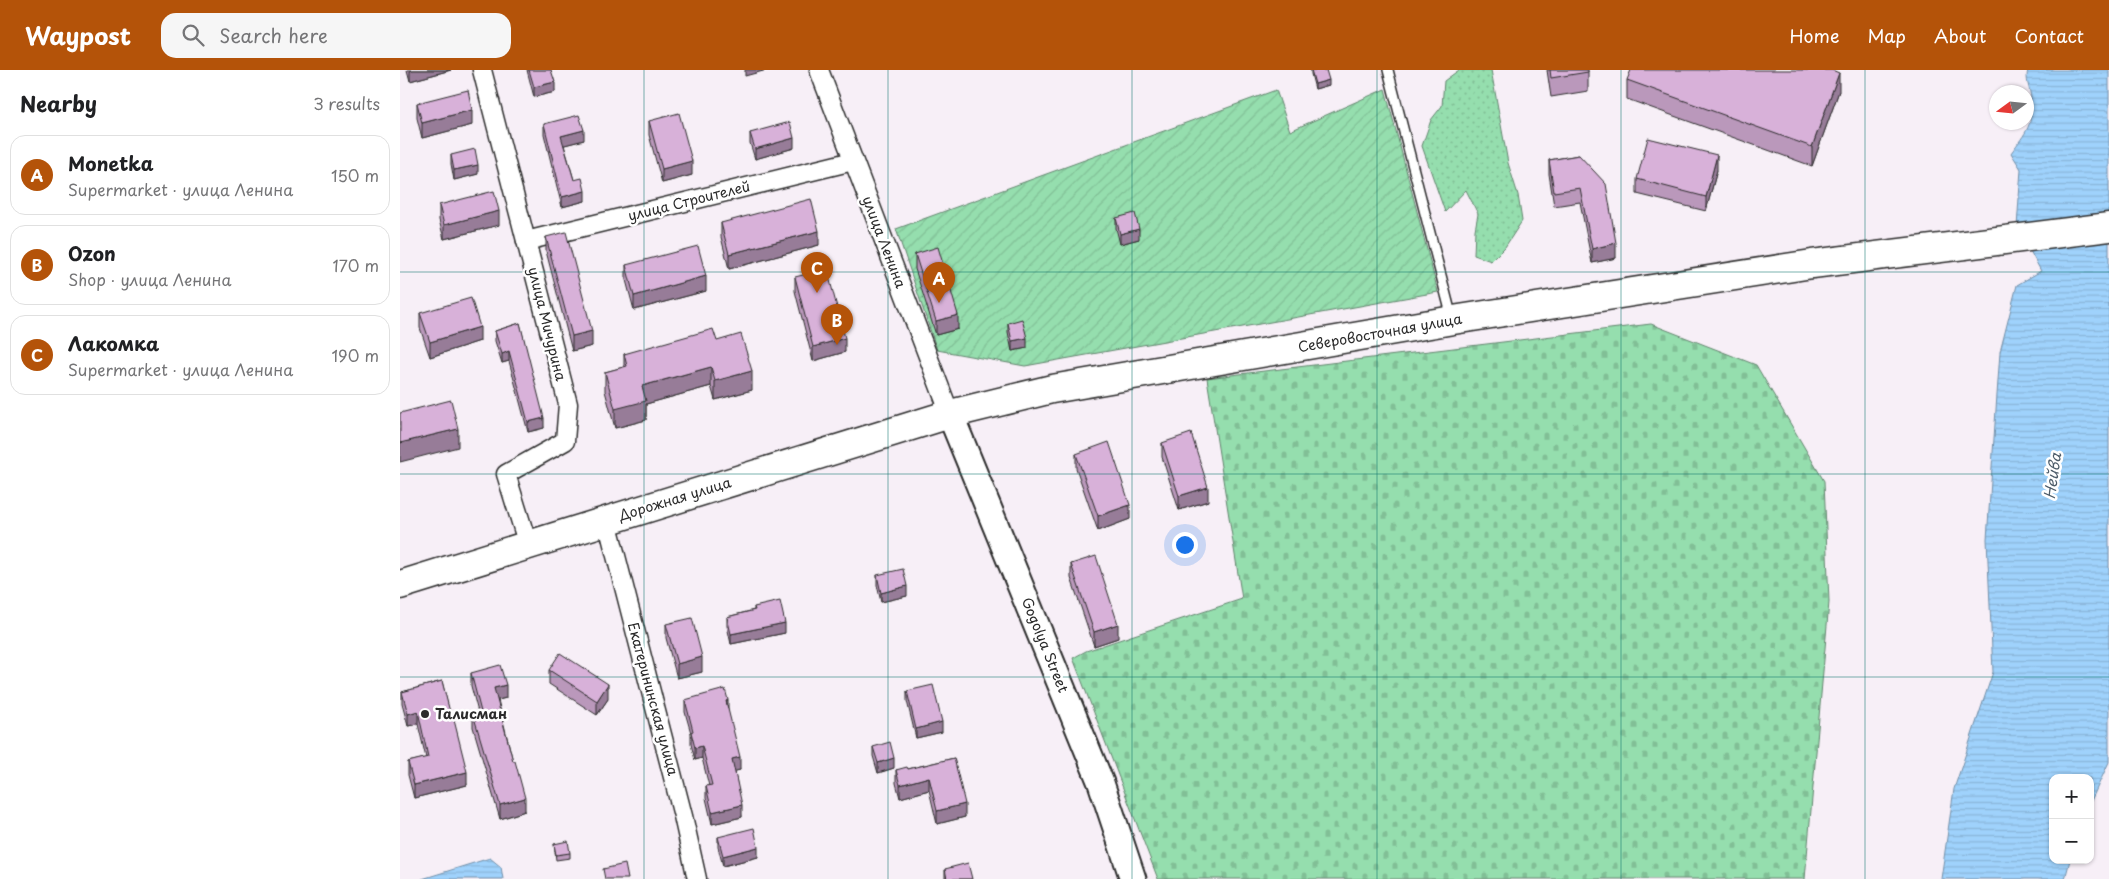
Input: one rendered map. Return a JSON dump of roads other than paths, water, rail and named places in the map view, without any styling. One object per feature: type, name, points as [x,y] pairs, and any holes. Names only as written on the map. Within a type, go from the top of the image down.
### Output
[{"type":"main road","name":"Северовосточная улица","points":[[950,414],[1052,389],[1453,320],[1812,264],[2109,227]]},
{"type":"main road","name":"Дорожная улица","points":[[400,585],[950,414]]},
{"type":"street","name":"улица Мичурина","points":[[482,70],[568,404],[565,441],[506,474],[528,545]]},
{"type":"street","name":"улица Ленина","points":[[819,70],[950,414]]},
{"type":"street","name":"улица Строителей","points":[[526,241],[853,161]]},
{"type":"street","name":"Gogolya Street","points":[[950,414],[1101,783],[1133,879]]},
{"type":"street","name":"Екатерининская улица","points":[[607,521],[684,816],[697,879]]},
{"type":"lane","points":[[1388,70],[1453,320]]},
{"type":"water","name":"Нейва","points":[[2028,70],[2109,70],[2109,762],[2094,794],[2094,774],[2049,774],[2049,864],[2069,864],[2065,879],[1941,879],[1954,789],[1993,672],[1987,539],[2000,352],[2017,285],[2041,271],[2017,227],[2021,169],[2011,153],[2027,130],[2034,130],[2034,85],[2028,85]]},
{"type":"water","points":[[490,858],[501,867],[503,879],[422,879]]},
{"type":"place","name":"Лакомка","points":[[817,293]]},
{"type":"place","name":"Monetka","points":[[939,303]]},
{"type":"place","name":"Ozon","points":[[837,345]]},
{"type":"place","name":"Талисман","points":[[425,714]]}]
